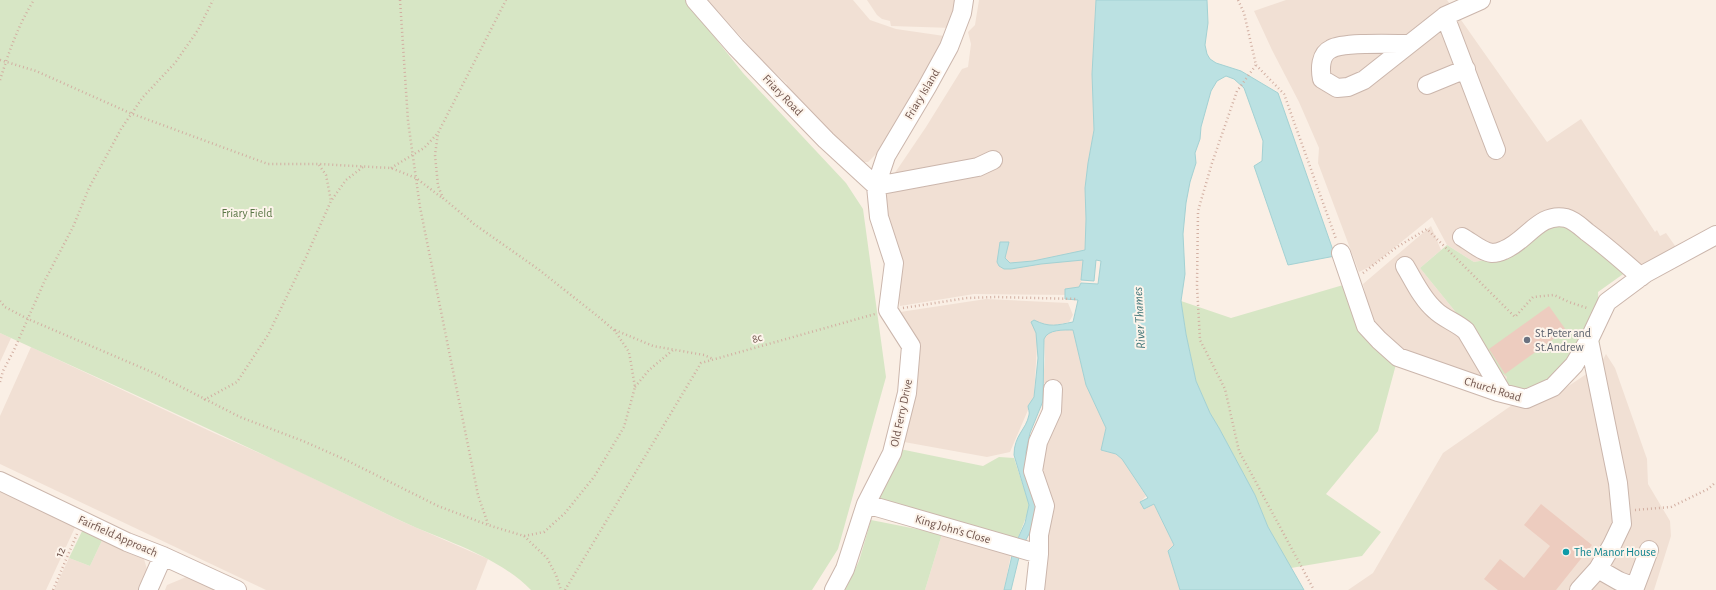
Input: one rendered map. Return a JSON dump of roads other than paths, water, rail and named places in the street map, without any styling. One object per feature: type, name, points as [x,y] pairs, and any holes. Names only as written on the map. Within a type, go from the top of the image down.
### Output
[{"type":"street","name":"Friary Road","points":[[695,0],[736,47],[876,186]]},
{"type":"street","name":"Friary Island","points":[[876,186],[886,156],[928,87],[949,47],[962,13],[964,0]]},
{"type":"street","points":[[1408,44],[1446,16],[1481,0]]},
{"type":"street","points":[[1446,16],[1496,150]]},
{"type":"street","points":[[1427,85],[1466,69]]},
{"type":"street","points":[[876,186],[978,167],[994,160]]},
{"type":"street","name":"Old Ferry Drive","points":[[834,590],[845,569],[866,504],[892,453],[907,393],[911,346],[888,310],[894,263],[879,216],[876,186]]},
{"type":"street","points":[[1462,237],[1486,251],[1492,253],[1500,252],[1518,243],[1538,224],[1546,220],[1557,217],[1568,218],[1604,245],[1641,277]]},
{"type":"street","name":"Church Road","points":[[1341,253],[1366,326],[1398,357],[1526,399],[1552,387],[1574,365],[1589,340],[1607,302],[1641,277],[1716,235]]},
{"type":"street","points":[[1405,266],[1425,298],[1435,310],[1458,324],[1466,331],[1502,392]]},
{"type":"street","points":[[1579,590],[1598,569],[1622,524],[1618,483],[1589,340]]},
{"type":"street","points":[[1035,590],[1039,554],[1039,535],[1045,506],[1033,471],[1038,442],[1052,411],[1053,389]]},
{"type":"street","name":"Fairfield Approach","points":[[0,481],[127,542],[163,556],[237,590]]},
{"type":"street","name":"King John's Close","points":[[866,504],[1039,554]]},
{"type":"street","points":[[1598,569],[1634,588],[1649,550]]},
{"type":"street","points":[[148,590],[163,556]]},
{"type":"water","name":"River Thames","points":[[1096,0],[1207,0],[1208,23],[1205,45],[1210,59],[1216,63],[1241,71],[1278,93],[1335,256],[1288,265],[1254,166],[1262,161],[1263,141],[1244,88],[1234,79],[1226,76],[1217,81],[1211,91],[1201,127],[1200,139],[1195,153],[1196,163],[1190,182],[1186,203],[1183,234],[1185,274],[1181,301],[1196,381],[1210,413],[1255,495],[1268,527],[1304,590],[1180,590],[1168,551],[1174,545],[1154,504],[1144,509],[1140,502],[1148,498],[1122,459],[1116,454],[1101,450],[1106,428],[1086,385],[1073,330],[1061,330],[1049,333],[1044,339],[1043,401],[1030,433],[1026,452],[1027,464],[1039,505],[1037,519],[1021,549],[1011,590],[1004,590],[1014,547],[1025,523],[1029,505],[1014,455],[1016,442],[1029,415],[1028,406],[1034,397],[1038,358],[1036,333],[1031,322],[1034,320],[1040,323],[1054,325],[1073,322],[1078,300],[1065,299],[1065,289],[1079,287],[1081,283],[1098,284],[1101,261],[1096,260],[1094,281],[1081,280],[1083,260],[1004,269],[999,266],[997,262],[1000,242],[1009,242],[1005,258],[1010,263],[1033,261],[1085,250],[1085,188],[1094,130],[1092,74]]},
{"type":"place","name":"St.Peter and St.Andrew","points":[[1527,340]]},
{"type":"place","name":"The Manor House","points":[[1566,552]]},
{"type":"park label","name":"Friary Field","points":[[247,213]]}]
